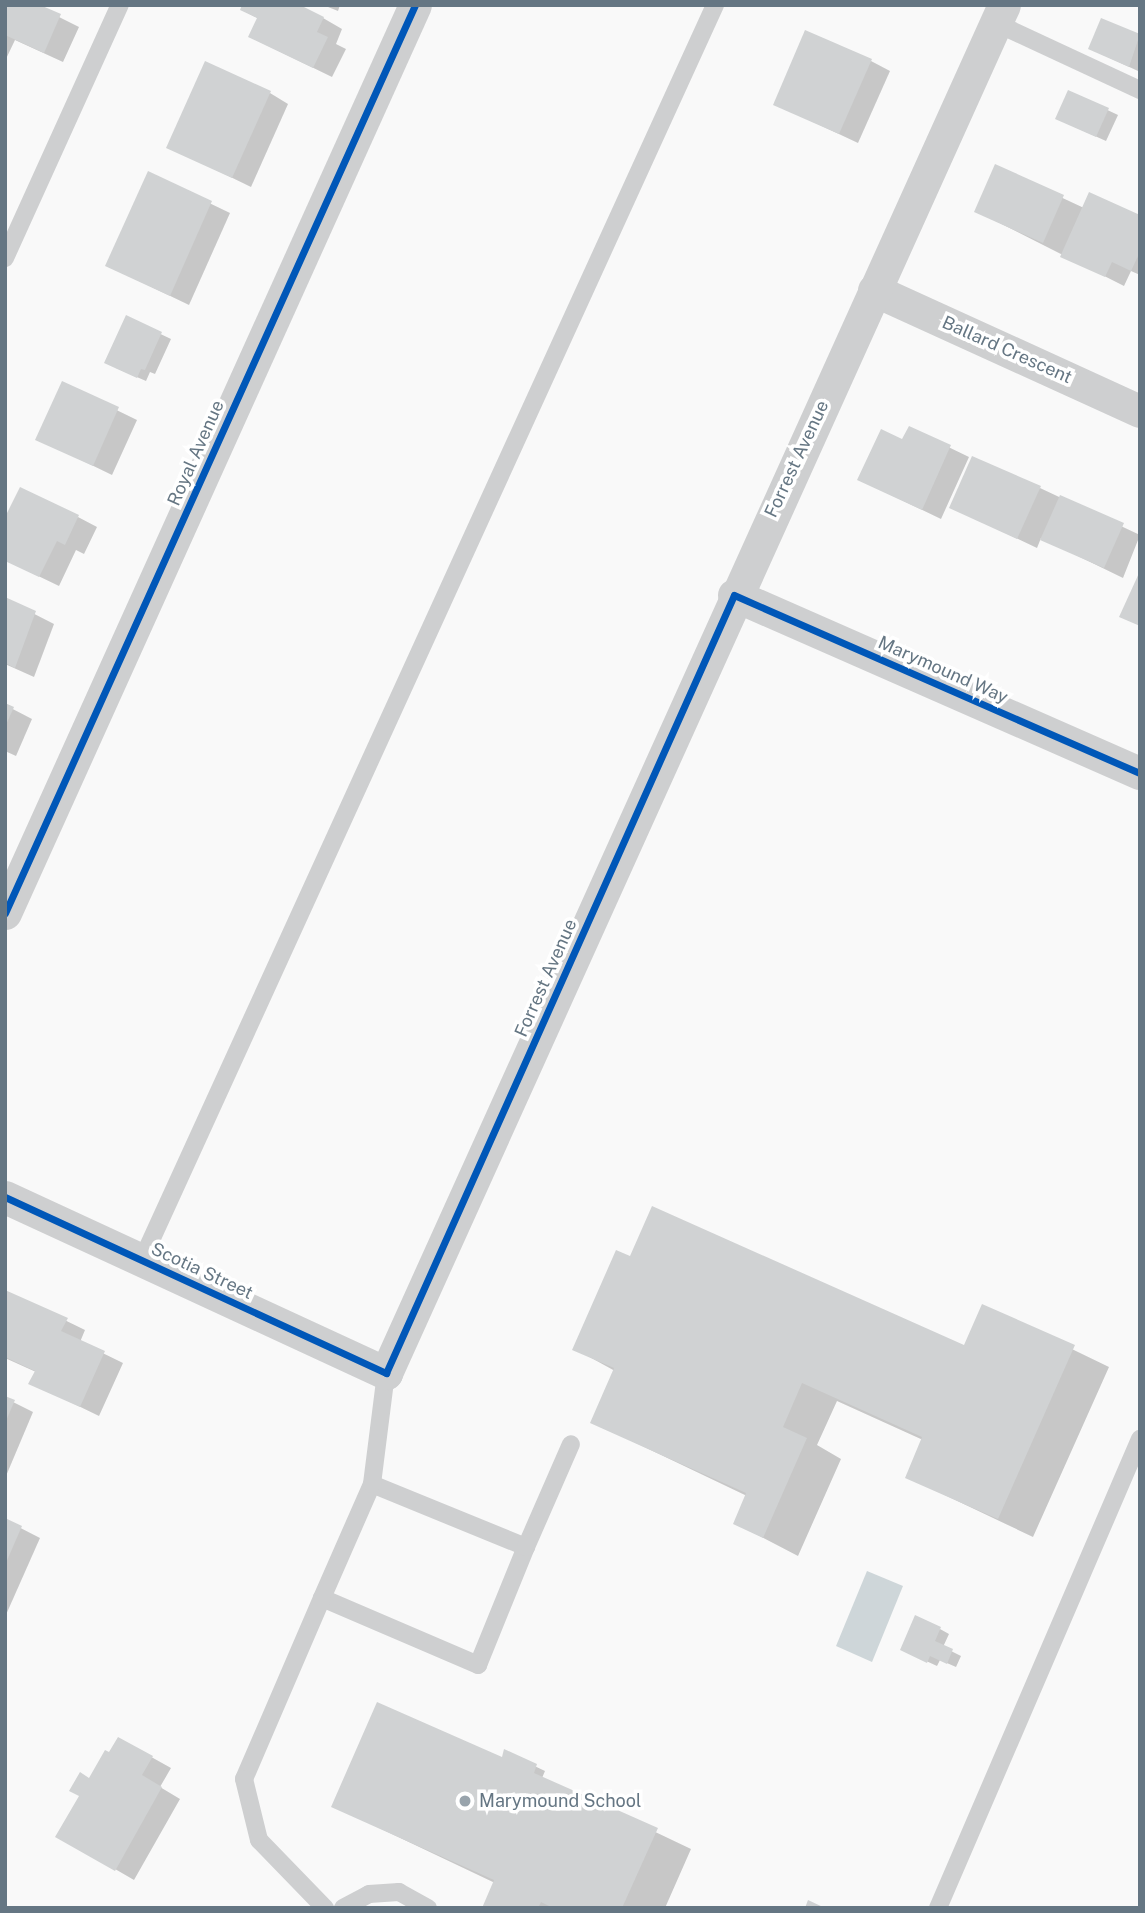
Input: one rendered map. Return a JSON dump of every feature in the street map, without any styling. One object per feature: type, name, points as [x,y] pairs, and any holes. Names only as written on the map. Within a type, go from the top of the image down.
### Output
[{"type":"street","name":"Royal Avenue","points":[[5,913],[415,5]]},
{"type":"street","name":"Forrest Avenue","points":[[386,1373],[734,595],[1000,14]]},
{"type":"street","name":"Ballard Crescent","points":[[874,290],[1140,411]]},
{"type":"street","name":"Marymound Way","points":[[734,595],[1140,773]]},
{"type":"street","name":"Scotia Street","points":[[5,1198],[386,1373]]},
{"type":"lane","points":[[5,258],[120,5]]},
{"type":"lane","points":[[142,1260],[715,5]]},
{"type":"lane","points":[[1000,14],[1140,90]]},
{"type":"lane","points":[[326,1908],[259,1840],[244,1779],[372,1484],[386,1373]]},
{"type":"lane","points":[[938,1908],[1140,1439]]},
{"type":"lane","points":[[322,1598],[478,1665],[571,1444]]},
{"type":"lane","points":[[372,1484],[526,1547]]},
{"type":"lane","points":[[343,1908],[369,1894],[398,1892],[428,1908]]},
{"type":"shaded area","points":[[867,1571],[903,1586],[872,1662],[836,1646]]},
{"type":"building","points":[[5,5],[40,5],[61,14],[44,53],[5,35]]},
{"type":"building","points":[[242,5],[300,5],[324,17],[317,32],[328,37],[313,68],[248,37],[257,18],[240,10]]},
{"type":"building","points":[[1101,18],[1140,34],[1129,67],[1088,49]]},
{"type":"building","points":[[805,30],[872,59],[839,134],[773,105]]},
{"type":"building","points":[[205,61],[271,91],[232,178],[166,148]]},
{"type":"building","points":[[1068,90],[1109,108],[1096,137],[1055,119]]},
{"type":"building","points":[[995,164],[1064,195],[1043,243],[974,212]]},
{"type":"building","points":[[148,171],[212,201],[170,296],[105,266]]},
{"type":"building","points":[[1089,192],[1140,215],[1140,252],[1131,271],[1112,262],[1105,277],[1060,257]]},
{"type":"building","points":[[126,315],[162,332],[145,370],[141,369],[137,378],[104,363]]},
{"type":"building","points":[[62,381],[119,407],[93,466],[35,440]]},
{"type":"building","points":[[909,426],[951,445],[922,510],[857,480],[881,429],[902,439]]},
{"type":"building","points":[[972,456],[1041,486],[1017,539],[949,508]]},
{"type":"building","points":[[20,487],[79,515],[65,545],[57,541],[39,577],[5,561],[5,517]]},
{"type":"building","points":[[1060,495],[1124,523],[1104,568],[1040,540]]},
{"type":"building","points":[[1140,571],[1140,626],[1119,617]]},
{"type":"building","points":[[5,597],[36,611],[15,668],[5,663]]},
{"type":"building","points":[[5,703],[14,707],[5,727]]},
{"type":"building","points":[[652,1206],[964,1345],[982,1304],[1075,1345],[998,1519],[905,1478],[922,1437],[802,1383],[783,1427],[807,1438],[763,1538],[733,1524],[746,1493],[590,1423],[614,1368],[572,1350],[616,1250],[630,1256]]},
{"type":"building","points":[[5,1290],[68,1318],[61,1331],[105,1351],[80,1407],[28,1384],[35,1371],[5,1357]]},
{"type":"building","points":[[5,1396],[15,1400],[5,1423]]},
{"type":"building","points":[[5,1518],[22,1526],[5,1565]]},
{"type":"building","points":[[915,1615],[941,1627],[935,1641],[953,1649],[947,1664],[930,1656],[927,1663],[900,1650]]},
{"type":"building","name":"Marymound School","points":[[377,1702],[502,1757],[504,1749],[537,1764],[534,1773],[658,1828],[622,1908],[553,1908],[541,1902],[538,1908],[482,1908],[494,1880],[331,1807]]},
{"type":"building","points":[[118,1737],[153,1756],[142,1775],[162,1787],[115,1871],[55,1837],[79,1796],[69,1791],[80,1772],[89,1778],[105,1750],[109,1752]]},
{"type":"building","points":[[808,1900],[825,1908],[805,1908]]},
{"type":"cycle path","points":[[5,913],[415,5]]},
{"type":"cycle path","points":[[5,1197],[386,1373],[734,595],[1140,773]]},
{"type":"place","name":"Marymound School","points":[[465,1801]]}]
